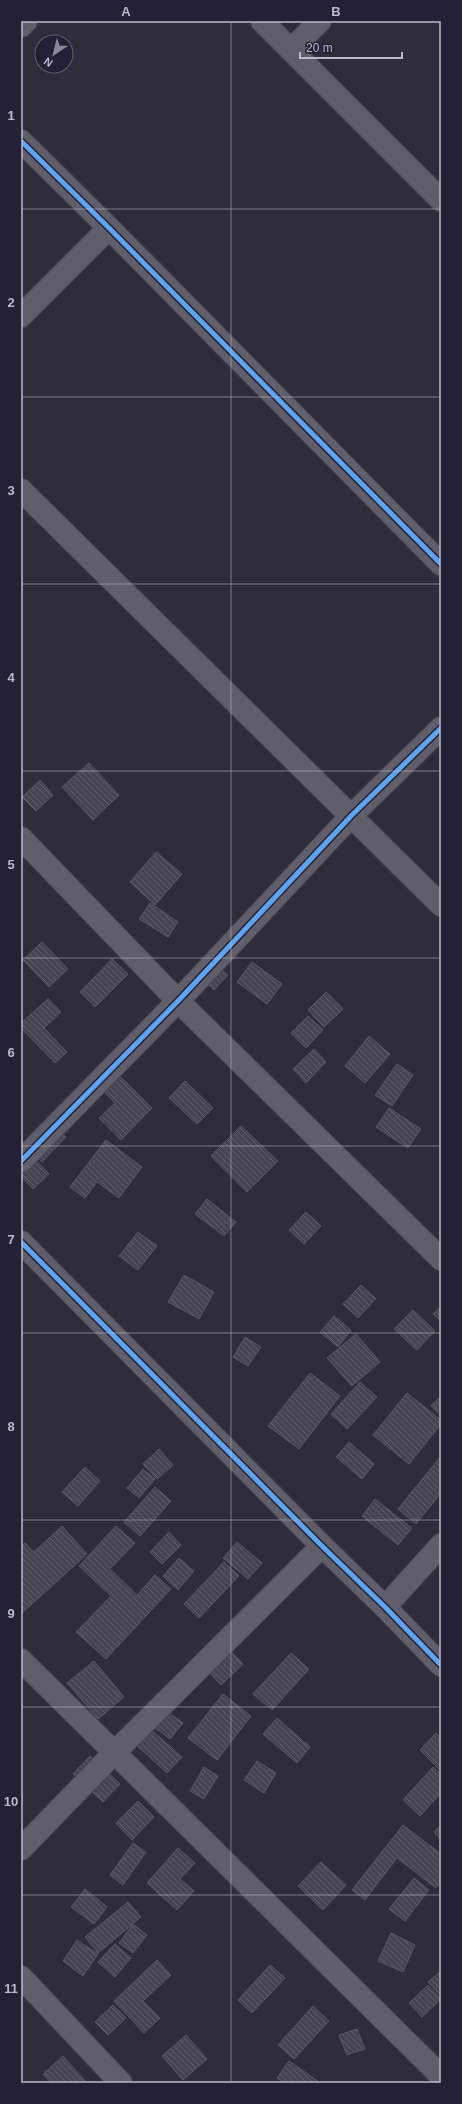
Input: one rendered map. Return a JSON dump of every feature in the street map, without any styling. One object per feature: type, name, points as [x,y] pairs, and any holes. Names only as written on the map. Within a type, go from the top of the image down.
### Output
[{"type":"street","points":[[21,26],[26,21]]},
{"type":"street","points":[[262,21],[441,200]]},
{"type":"street","points":[[291,50],[320,21]]},
{"type":"street","points":[[21,141],[441,564]]},
{"type":"street","points":[[21,316],[109,228]]},
{"type":"street","points":[[21,490],[352,815],[441,905]]},
{"type":"street","points":[[21,1160],[178,1001],[352,815],[441,728]]},
{"type":"street","points":[[21,838],[178,1001],[441,1259]]},
{"type":"street","points":[[21,1242],[441,1665]]},
{"type":"street","points":[[385,1607],[441,1545]]},
{"type":"street","points":[[21,1849],[115,1752],[322,1546]]},
{"type":"street","points":[[21,1660],[115,1752],[244,1883],[441,2076]]},
{"type":"street","points":[[21,1976],[121,2083]]},
{"type":"building","points":[[89,763],[119,795],[93,820],[62,787]]},
{"type":"building","points":[[40,780],[53,795],[36,811],[22,797]]},
{"type":"building","points":[[156,852],[182,874],[155,905],[130,882]]},
{"type":"building","points":[[150,903],[178,922],[168,937],[139,919]]},
{"type":"building","points":[[42,942],[68,969],[49,987],[23,960]]},
{"type":"building","points":[[112,959],[128,974],[95,1007],[80,992]]},
{"type":"building","points":[[252,962],[282,984],[267,1004],[237,982]]},
{"type":"building","points":[[215,963],[228,975],[214,990],[201,978]]},
{"type":"building","points":[[326,992],[343,1009],[324,1027],[308,1010]]},
{"type":"building","points":[[48,999],[61,1012],[44,1028],[67,1052],[55,1063],[21,1028],[21,1023]]},
{"type":"building","points":[[308,1016],[323,1030],[306,1048],[291,1033]]},
{"type":"building","points":[[369,1036],[390,1054],[365,1083],[345,1066]]},
{"type":"building","points":[[314,1049],[326,1062],[306,1083],[293,1069]]},
{"type":"building","points":[[397,1064],[413,1075],[392,1106],[375,1095]]},
{"type":"building","points":[[110,1066],[152,1108],[121,1140],[99,1118],[115,1103],[94,1082]]},
{"type":"building","points":[[185,1081],[213,1108],[197,1124],[169,1098]]},
{"type":"building","points":[[389,1108],[421,1129],[408,1148],[376,1127]]},
{"type":"building","points":[[49,1121],[66,1137],[42,1162],[25,1146]]},
{"type":"building","points":[[241,1126],[278,1161],[247,1192],[211,1156]]},
{"type":"building","points":[[106,1140],[142,1167],[119,1198],[97,1182],[85,1198],[70,1187]]},
{"type":"building","points":[[21,1145],[49,1174],[33,1189],[21,1176]]},
{"type":"building","points":[[207,1199],[236,1222],[224,1236],[195,1214]]},
{"type":"building","points":[[306,1212],[321,1226],[304,1244],[289,1230]]},
{"type":"building","points":[[138,1232],[157,1246],[138,1270],[119,1256]]},
{"type":"building","points":[[184,1275],[214,1292],[199,1319],[168,1302]]},
{"type":"building","points":[[361,1285],[376,1299],[358,1318],[343,1304]]},
{"type":"building","points":[[441,1306],[441,1321],[433,1314]]},
{"type":"building","points":[[413,1310],[435,1331],[417,1350],[394,1329]]},
{"type":"building","points":[[334,1316],[351,1330],[338,1347],[320,1332]]},
{"type":"building","points":[[356,1334],[380,1362],[352,1386],[327,1358]]},
{"type":"building","points":[[245,1337],[261,1347],[248,1366],[233,1357]]},
{"type":"building","points":[[310,1373],[340,1396],[299,1449],[268,1426]]},
{"type":"building","points":[[360,1382],[377,1397],[347,1429],[331,1414]]},
{"type":"building","points":[[407,1393],[441,1420],[441,1424],[409,1464],[373,1435]]},
{"type":"building","points":[[441,1396],[441,1416],[431,1406]]},
{"type":"building","points":[[349,1442],[374,1464],[362,1479],[336,1457]]},
{"type":"building","points":[[159,1449],[173,1465],[157,1479],[143,1464]]},
{"type":"building","points":[[441,1456],[441,1493],[416,1524],[398,1509]]},
{"type":"building","points":[[85,1467],[100,1481],[78,1506],[62,1492]]},
{"type":"building","points":[[143,1469],[155,1479],[139,1498],[127,1488]]},
{"type":"building","points":[[155,1487],[171,1501],[140,1536],[124,1522]]},
{"type":"building","points":[[375,1499],[412,1528],[398,1545],[362,1516]]},
{"type":"building","points":[[62,1526],[87,1554],[21,1614],[21,1547],[25,1543],[34,1552]]},
{"type":"building","points":[[116,1526],[135,1543],[110,1569],[137,1595],[155,1575],[171,1589],[106,1659],[76,1632],[111,1596],[79,1566]]},
{"type":"building","points":[[169,1532],[181,1545],[162,1564],[150,1552]]},
{"type":"building","points":[[237,1542],[262,1563],[248,1579],[223,1558]]},
{"type":"building","points":[[179,1558],[194,1571],[178,1590],[163,1576]]},
{"type":"building","points":[[224,1562],[239,1576],[199,1618],[184,1604]]},
{"type":"building","points":[[226,1646],[243,1664],[221,1685],[204,1667]]},
{"type":"building","points":[[291,1653],[309,1669],[272,1710],[253,1694]]},
{"type":"building","points":[[94,1661],[124,1697],[98,1719],[67,1683]]},
{"type":"building","points":[[223,1694],[251,1716],[217,1760],[188,1738]]},
{"type":"building","points":[[162,1708],[183,1723],[170,1739],[150,1724]]},
{"type":"building","points":[[277,1718],[310,1747],[297,1763],[263,1734]]},
{"type":"building","points":[[148,1727],[182,1757],[167,1773],[134,1743]]},
{"type":"building","points":[[436,1733],[441,1738],[441,1771],[420,1750]]},
{"type":"building","points":[[90,1756],[120,1784],[103,1802],[73,1774]]},
{"type":"building","points":[[257,1761],[276,1773],[264,1793],[244,1780]]},
{"type":"building","points":[[204,1767],[218,1776],[204,1799],[190,1791]]},
{"type":"building","points":[[433,1767],[441,1774],[441,1793],[420,1816],[403,1800]]},
{"type":"building","points":[[138,1801],[154,1817],[132,1840],[116,1823]]},
{"type":"building","points":[[403,1825],[441,1854],[441,1882],[436,1888],[397,1858],[365,1900],[352,1890]]},
{"type":"building","points":[[441,1825],[441,1840],[434,1832]]},
{"type":"building","points":[[133,1843],[146,1852],[123,1885],[110,1875]]},
{"type":"building","points":[[178,1848],[195,1863],[180,1879],[194,1891],[177,1910],[147,1883]]},
{"type":"building","points":[[321,1862],[346,1885],[323,1910],[298,1886]]},
{"type":"building","points":[[414,1878],[429,1890],[405,1921],[389,1909]]},
{"type":"building","points":[[85,1889],[107,1907],[94,1924],[71,1907]]},
{"type":"building","points":[[128,1902],[141,1917],[98,1953],[85,1937]]},
{"type":"building","points":[[133,1924],[147,1935],[133,1953],[119,1943]]},
{"type":"building","points":[[391,1933],[415,1945],[403,1972],[378,1961]]},
{"type":"building","points":[[77,1940],[98,1954],[83,1976],[63,1961]]},
{"type":"building","points":[[115,1944],[131,1958],[115,1977],[98,1962]]},
{"type":"building","points":[[157,1960],[171,1975],[143,2001],[160,2018],[144,2033],[114,2001]]},
{"type":"building","points":[[270,1965],[285,1978],[252,2013],[238,2000]]},
{"type":"building","points":[[441,1971],[441,1996],[428,1982]]},
{"type":"building","points":[[428,1985],[441,1999],[422,2017],[409,2003]]},
{"type":"building","points":[[113,2005],[126,2018],[108,2035],[95,2022]]},
{"type":"building","points":[[313,2006],[329,2021],[294,2059],[278,2045]]},
{"type":"building","points":[[357,2029],[365,2049],[347,2055],[339,2035]]},
{"type":"building","points":[[186,2035],[207,2059],[183,2080],[162,2056]]},
{"type":"building","points":[[63,2056],[87,2083],[51,2083],[43,2074]]},
{"type":"building","points":[[289,2061],[319,2083],[285,2083],[277,2078]]},
{"type":"cycle path","points":[[21,141],[441,564]]},
{"type":"cycle path","points":[[21,1161],[178,1001],[352,815],[441,728]]},
{"type":"cycle path","points":[[21,1242],[441,1665]]}]
